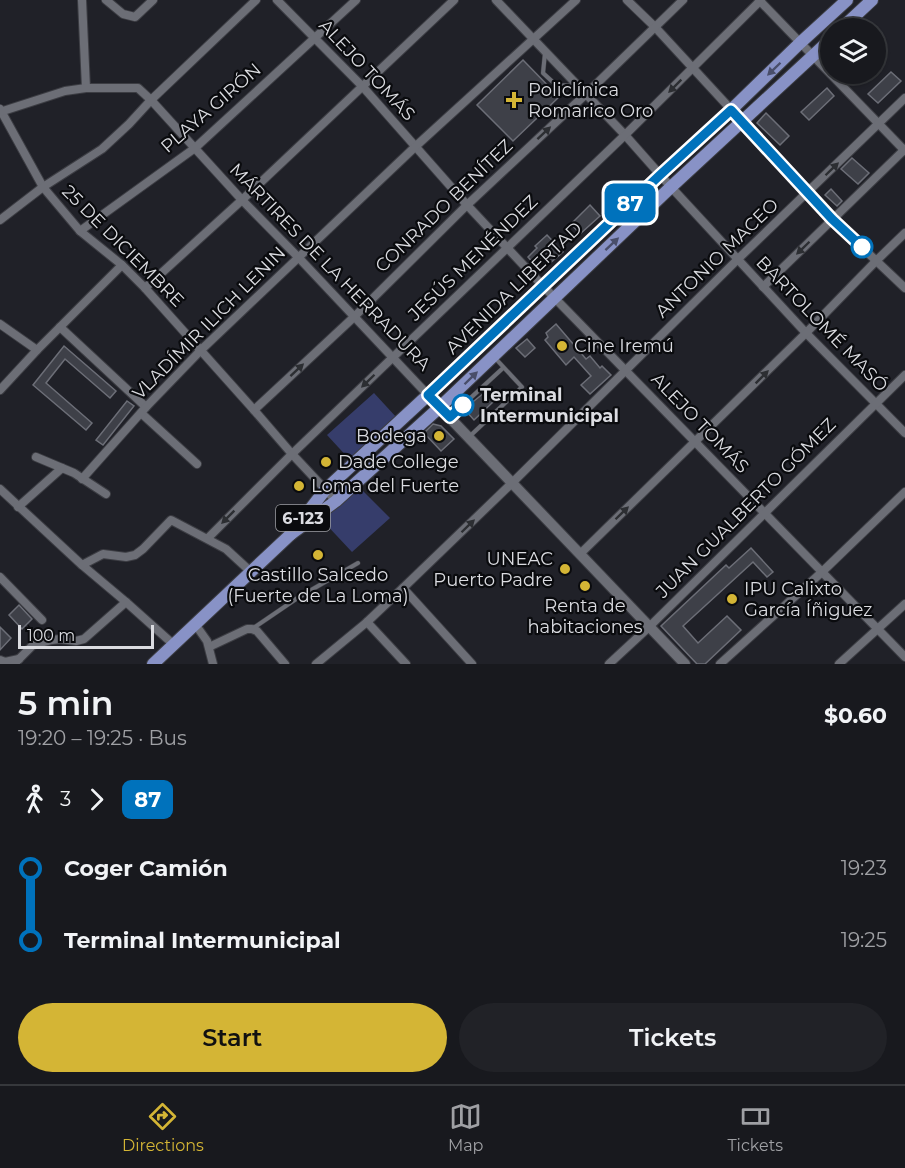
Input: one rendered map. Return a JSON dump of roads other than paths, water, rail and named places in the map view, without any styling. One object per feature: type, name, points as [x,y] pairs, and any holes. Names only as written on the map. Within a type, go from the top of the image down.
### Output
[{"type":"main road","name":"AVENIDA LIBERTAD","points":[[291,534],[325,490],[847,0]]},
{"type":"main road","points":[[853,18],[872,0]]},
{"type":"main road","name":"AVENIDA LIBERTAD","points":[[153,664],[291,534],[336,501],[440,407],[671,187],[820,49]]},
{"type":"street","points":[[82,0],[86,88]]},
{"type":"street","points":[[106,0],[123,14],[135,17],[153,0]]},
{"type":"street","points":[[0,220],[43,187],[102,149],[256,0]]},
{"type":"street","name":"ALEJO TOMÁS","points":[[277,0],[363,87],[467,205],[543,286],[905,657]]},
{"type":"street","name":"PLAYA GIRÓN","points":[[80,231],[195,148],[356,0]]},
{"type":"street","points":[[145,288],[454,0]]},
{"type":"street","name":"BARTOLOMÉ MASÓ","points":[[496,0],[625,135],[806,333],[905,433]]},
{"type":"street","name":"VLADÍMIR ILICH LENIN","points":[[82,479],[201,350],[416,146],[576,0]]},
{"type":"street","points":[[627,0],[655,27],[832,219],[905,288]]},
{"type":"street","name":"CONRADO BENÍTEZ","points":[[254,410],[354,317],[467,205],[682,0]]},
{"type":"street","points":[[760,0],[904,150],[763,287]]},
{"type":"street","name":"JESÚS MENÉNDEZ","points":[[208,538],[292,454],[625,135],[760,0]]},
{"type":"street","points":[[0,111],[65,91],[86,88],[138,88],[151,100]]},
{"type":"street","name":"ANTONIO MACEO","points":[[316,664],[367,622],[403,588],[905,98]]},
{"type":"street","name":"MÁRTIRES DE LA HERRADURA","points":[[151,100],[242,200],[685,664]]},
{"type":"street","name":"25 DE DICIEMBRE","points":[[0,111],[43,187],[80,231],[122,265],[145,288],[336,501]]},
{"type":"street","points":[[580,554],[905,233]]},
{"type":"street","points":[[0,390],[122,265]]},
{"type":"street","points":[[0,324],[37,350]]},
{"type":"street","points":[[60,327],[197,464]]},
{"type":"street","name":"JUAN GUALBERTO GÓMEZ","points":[[609,664],[650,627],[905,375]]},
{"type":"street","points":[[36,457],[74,473],[106,494]]},
{"type":"street","points":[[18,507],[62,468]]},
{"type":"street","points":[[720,664],[822,572],[905,492]]},
{"type":"street","points":[[2,494],[173,644]]},
{"type":"street","points":[[82,566],[104,554],[126,557],[135,555],[171,520],[226,549],[250,571]]},
{"type":"street","points":[[0,577],[42,620]]},
{"type":"street","points":[[403,588],[472,664]]},
{"type":"street","points":[[0,660],[16,662],[33,645],[52,640],[84,639],[126,602]]},
{"type":"street","points":[[839,664],[905,604]]},
{"type":"street","points":[[367,622],[406,664]]},
{"type":"street","points":[[195,624],[207,641],[213,664]]},
{"type":"street","points":[[209,647],[252,629],[257,631],[285,664]]},
{"type":"lane","points":[[545,52],[543,73],[556,85],[578,86]]},
{"type":"lane","points":[[469,437],[522,387],[493,357]]},
{"type":"lane","points":[[450,417],[503,368]]},
{"type":"lane","points":[[252,629],[299,597],[358,563]]},
{"type":"place","name":"Policlínica Romarico Oro","points":[[514,100]]},
{"type":"place","name":"Cine Iremú","points":[[562,346]]},
{"type":"place","name":"Terminal Intermunicipal","points":[[463,405]]},
{"type":"place","name":"Bodega","points":[[439,436]]},
{"type":"place","name":"Dade College","points":[[326,462]]},
{"type":"place","name":"Loma del Fuerte","points":[[299,486]]},
{"type":"place","name":"Castillo Salcedo (Fuerte de La Loma)","points":[[318,555]]},
{"type":"place","name":"UNEAC Puerto Padre","points":[[565,569]]},
{"type":"place","name":"Renta de habitaciones","points":[[585,586]]},
{"type":"place","name":"IPU Calixto García Íñiguez","points":[[732,599]]}]
